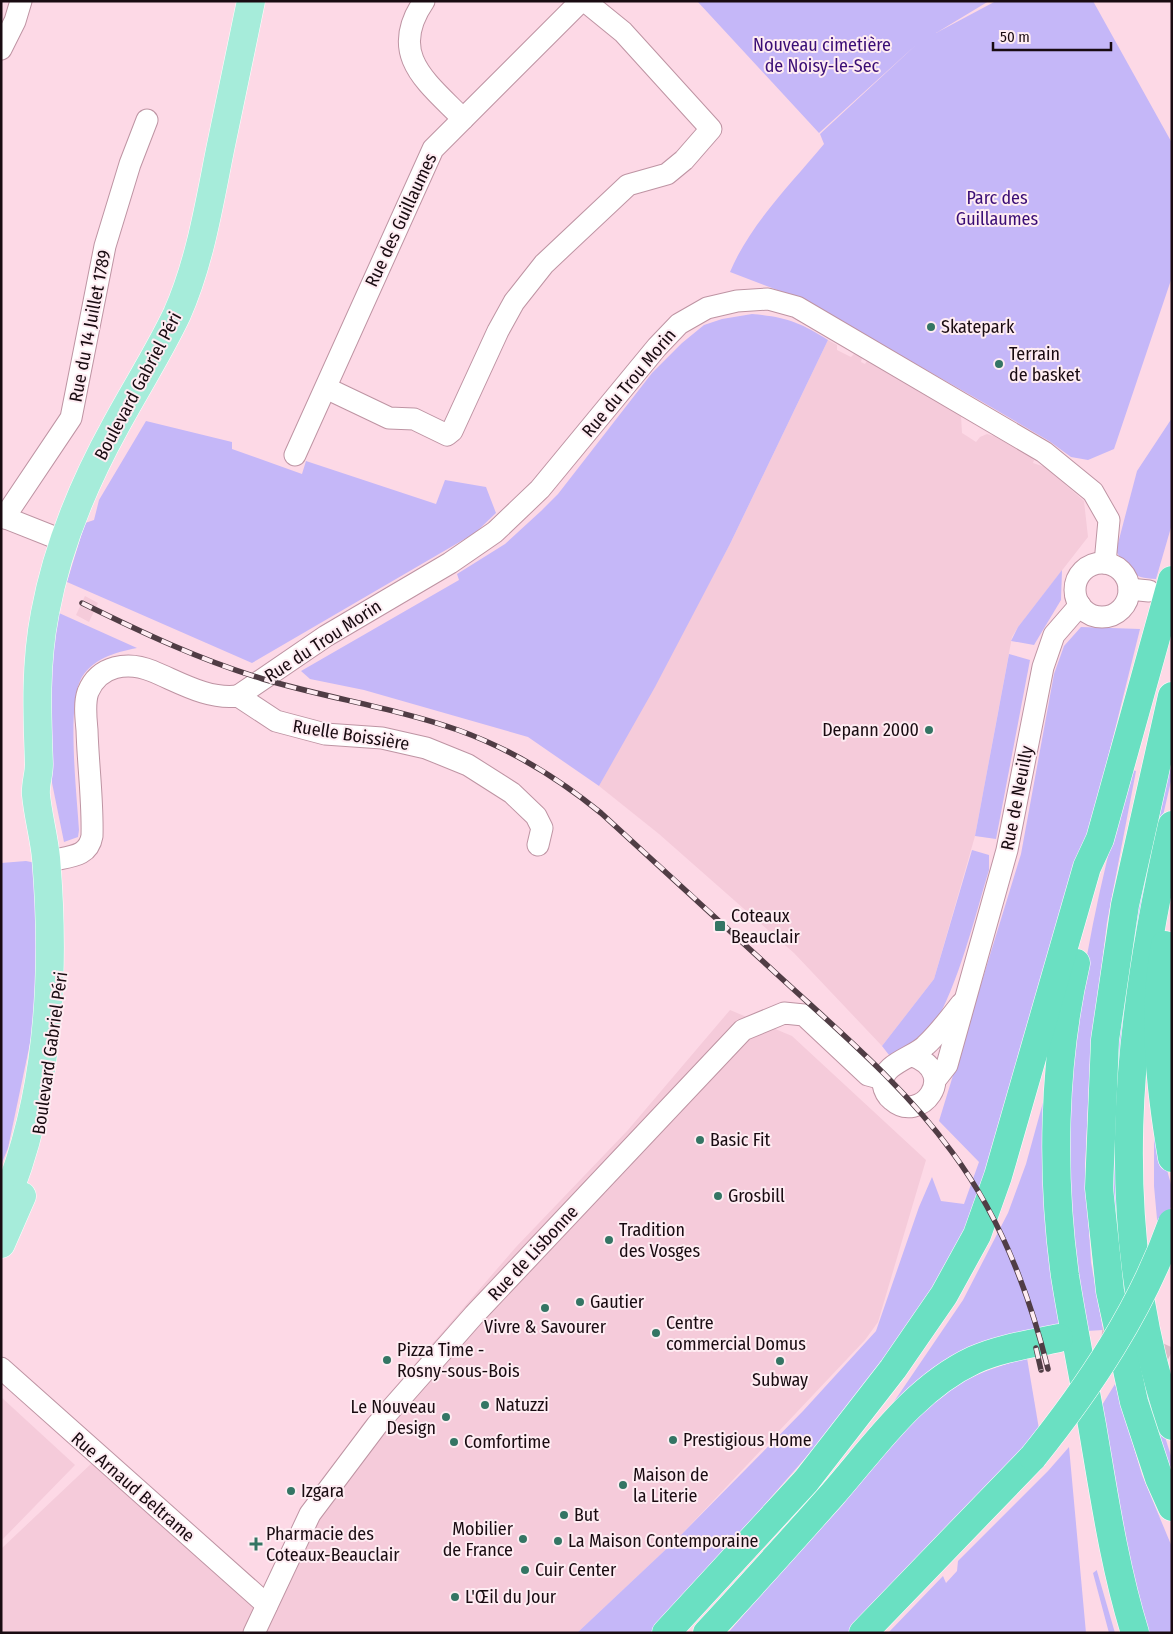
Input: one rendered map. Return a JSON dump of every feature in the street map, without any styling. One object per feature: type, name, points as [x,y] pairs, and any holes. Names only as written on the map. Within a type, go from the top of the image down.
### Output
[{"type":"highway","points":[[1135,1633],[1113,1547],[1065,1275],[1059,1205],[1057,1125],[1062,1052],[1072,983],[1098,870],[1100,839],[1150,587]]},
{"type":"highway","points":[[1172,696],[1126,905],[1105,1040],[1099,1188],[1110,1291],[1134,1402],[1159,1478],[1172,1507]]},
{"type":"highway","points":[[1172,825],[1152,911],[1132,1045],[1127,1146],[1129,1212],[1143,1319],[1172,1426]]},
{"type":"highway","points":[[666,1633],[806,1481],[893,1369],[944,1295],[976,1235],[998,1176],[1087,867],[1100,839]]},
{"type":"highway","points":[[1172,906],[1162,958],[1158,1041],[1163,1106],[1172,1158]]},
{"type":"highway","points":[[864,1633],[1033,1457],[1095,1374],[1125,1324],[1146,1283],[1172,1224]]},
{"type":"highway","points":[[709,1631],[896,1419],[938,1382],[974,1360],[1019,1346],[1059,1338]]},
{"type":"main road","name":"Boulevard Gabriel Péri","points":[[1,1211],[20,1158],[38,1085],[49,1004],[50,936],[46,856],[36,792],[39,769],[36,692],[38,657],[49,591],[64,541],[102,450],[176,315],[193,273],[205,225],[251,1]]},
{"type":"main road","name":"Boulevard Gabriel Péri","points":[[1,1244],[28,1179],[42,1127],[60,1008],[65,914],[59,859],[46,792],[39,769]]},
{"type":"street","points":[[1,49],[15,21],[21,1]]},
{"type":"street","points":[[424,1],[411,25],[409,38],[412,61],[421,76],[463,119]]},
{"type":"street","name":"Rue des Guillaumes","points":[[295,455],[427,158],[433,149],[581,1]]},
{"type":"street","points":[[326,388],[389,418],[414,419],[440,434],[447,435],[452,431],[514,302],[544,264],[628,185],[667,174],[684,160],[711,129],[623,32],[585,1]]},
{"type":"street","name":"Rue du 14 Juillet 1789","points":[[3,517],[71,418],[105,246],[130,164],[147,120]]},
{"type":"street","name":"Rue du Trou Morin","points":[[238,696],[326,636],[482,542],[540,489],[657,347],[679,324],[707,308],[737,301],[768,299],[797,307],[1044,452],[1093,492],[1109,520],[1105,563]]},
{"type":"street","points":[[3,517],[64,541]]},
{"type":"street","points":[[1105,563],[1112,565],[1124,574],[1150,587],[1128,596],[1121,609],[1107,616],[1092,615],[1080,605],[1075,591],[1079,576],[1090,565],[1105,563]]},
{"type":"street","name":"Rue de Neuilly","points":[[936,1079],[947,1064],[1007,850],[1043,667],[1054,635],[1080,605]]},
{"type":"street","points":[[59,859],[76,856],[90,845],[92,823],[86,702],[87,693],[94,682],[114,667],[128,664],[141,667],[208,694],[225,698],[238,696]]},
{"type":"street","name":"Ruelle Boissière","points":[[238,696],[276,722],[325,734],[382,738],[426,748],[468,765],[512,793],[536,816],[542,828],[538,844]]},
{"type":"street","name":"Rue de Neuilly","points":[[913,1056],[926,1046],[966,998]]},
{"type":"street","name":"Rue de Lisbonne","points":[[254,1633],[310,1514],[377,1425],[468,1322],[743,1030],[784,1013],[804,1015],[868,1076],[883,1079]]},
{"type":"street","points":[[913,1056],[923,1060],[930,1067],[936,1079],[933,1090],[926,1100],[918,1106],[901,1106],[895,1103],[886,1092],[883,1079],[893,1066],[913,1056]]},
{"type":"street","name":"Rue Arnaud Beltrame","points":[[1,1368],[267,1605]]},
{"type":"shaded area","points":[[828,340],[837,345],[837,350],[851,357],[854,354],[862,358],[861,362],[865,364],[867,361],[955,411],[961,416],[962,433],[976,442],[980,437],[987,434],[994,436],[1030,456],[1034,460],[1033,463],[1045,467],[1084,501],[1088,537],[1012,637],[975,836],[934,979],[882,1046],[794,953],[659,834],[599,786],[730,544]]},
{"type":"shaded area","points":[[85,596],[98,603],[89,622],[76,615]]},
{"type":"shaded area","points":[[730,1010],[792,1036],[926,1160],[878,1322],[865,1340],[679,1537],[577,1633],[1,1633],[1,1549],[93,1462],[254,1607],[362,1425],[516,1247],[628,1130]]},
{"type":"shaded area","points":[[1,1397],[75,1465],[1,1541]]},
{"type":"green space","name":"Parc des Guillaumes","points":[[697,1],[989,1],[936,33],[996,1],[1093,1],[1172,143],[1172,277],[1114,449],[1088,460],[1071,457],[1049,441],[821,310],[788,294],[730,272],[748,237],[785,189],[824,144],[820,134],[917,44],[819,133]]},
{"type":"green space","points":[[752,314],[792,321],[828,340],[730,544],[655,687],[599,786],[528,737],[364,690],[310,679],[301,671],[459,580],[457,574],[505,544],[558,494],[652,373],[682,343],[704,325],[722,319]]},
{"type":"green space","points":[[1172,418],[1172,524],[1156,579],[1141,577],[1127,568],[1116,551],[1137,471]]},
{"type":"green space","points":[[146,421],[232,442],[232,449],[302,474],[306,461],[436,504],[445,480],[486,487],[496,513],[475,533],[252,663],[67,582],[85,523],[94,520],[99,500]]},
{"type":"green space","points":[[1062,570],[1061,600],[1034,645],[1011,641],[1018,627]]},
{"type":"green space","points":[[59,613],[137,648],[112,654],[97,662],[84,673],[80,681],[76,694],[73,732],[79,830],[78,837],[64,842],[50,773],[49,673]]},
{"type":"green space","points":[[1081,627],[1140,629],[1084,854],[990,1187],[951,1270],[849,1408],[702,1576],[657,1633],[577,1633],[679,1537],[803,1411],[876,1331],[919,1207],[932,1177],[941,1201],[964,1204],[979,1162],[939,1121],[1021,854],[1054,674],[1064,646]]},
{"type":"green space","points":[[1009,654],[1030,660],[996,839],[975,836]]},
{"type":"green space","points":[[1172,746],[1172,777],[1154,854],[1129,1293],[1122,1294],[1113,1216],[1110,1130],[1117,1026],[1134,922]]},
{"type":"green space","points":[[1131,770],[1136,771],[1107,922],[1090,1063],[1085,1167],[1091,1262],[1103,1330],[1087,1331],[1070,1230],[1068,1172],[1069,1113],[1073,1055],[1080,997],[1090,940],[1102,883]]},
{"type":"green space","points":[[972,850],[989,855],[989,870],[969,938],[950,991],[940,1015],[928,1034],[915,1046],[889,1055],[882,1046],[934,979]]},
{"type":"green space","points":[[26,861],[36,863],[37,1010],[8,1148],[1,1165],[1,863]]},
{"type":"green space","points":[[1050,1077],[1063,1327],[889,1409],[963,1300],[1008,1213],[1026,1164]]},
{"type":"green space","points":[[1154,1092],[1164,1159],[1172,1188],[1172,1204],[1159,1241],[1154,1186]]},
{"type":"green space","points":[[1027,1358],[1040,1435],[855,1633],[728,1633],[920,1410],[946,1391],[970,1378]]},
{"type":"green space","points":[[1147,1380],[1172,1459],[1172,1480],[1140,1382]]},
{"type":"green space","points":[[1115,1384],[1142,1475],[1172,1547],[1172,1633],[1148,1633],[1131,1567],[1099,1410]]},
{"type":"green space","points":[[1069,1447],[1086,1633],[888,1633],[943,1576],[946,1583],[957,1571],[958,1561],[1048,1471]]},
{"type":"green space","points":[[1097,1570],[1115,1633],[1109,1633],[1093,1573]]},
{"type":"tunnel","points":[[1059,1338],[1089,1339],[1117,1343],[1158,1356],[1172,1363]]},
{"type":"railway","points":[[82,603],[171,645],[216,663],[287,686],[410,715],[478,738],[515,755],[551,776],[601,813],[855,1045],[896,1086],[934,1129],[969,1177],[985,1202],[998,1228],[1022,1283],[1048,1369]]},
{"type":"railway","points":[[1036,1348],[1041,1370]]},
{"type":"place","name":"Skatepark","points":[[931,327]]},
{"type":"place","name":"Terrain de basket","points":[[999,364]]},
{"type":"place","name":"Depann 2000","points":[[929,730]]},
{"type":"place","name":"Coteaux Beauclair","points":[[720,926]]},
{"type":"place","name":"Basic Fit","points":[[700,1140]]},
{"type":"place","name":"Grosbill","points":[[718,1196]]},
{"type":"place","name":"Tradition des Vosges","points":[[609,1240]]},
{"type":"place","name":"Gautier","points":[[580,1302]]},
{"type":"place","name":"Vivre & Savourer","points":[[545,1308]]},
{"type":"place","name":"Centre commercial Domus","points":[[656,1333]]},
{"type":"place","name":"Pizza Time - Rosny-sous-Bois","points":[[387,1360]]},
{"type":"place","name":"Subway","points":[[780,1361]]},
{"type":"place","name":"Natuzzi","points":[[485,1405]]},
{"type":"place","name":"Le Nouveau Design","points":[[446,1417]]},
{"type":"place","name":"Prestigious Home","points":[[673,1440]]},
{"type":"place","name":"Comfortime","points":[[454,1442]]},
{"type":"place","name":"Maison de la Literie","points":[[623,1485]]},
{"type":"place","name":"Izgara","points":[[291,1491]]},
{"type":"place","name":"But","points":[[564,1515]]},
{"type":"place","name":"Mobilier de France","points":[[523,1539]]},
{"type":"place","name":"La Maison Contemporaine","points":[[558,1541]]},
{"type":"place","name":"Pharmacie des Coteaux-Beauclair","points":[[256,1544]]},
{"type":"place","name":"Cuir Center","points":[[525,1570]]},
{"type":"place","name":"L'Œil du Jour","points":[[455,1597]]},
{"type":"park label","name":"Nouveau cimetière de Noisy-le-Sec","points":[[822,55]]}]
